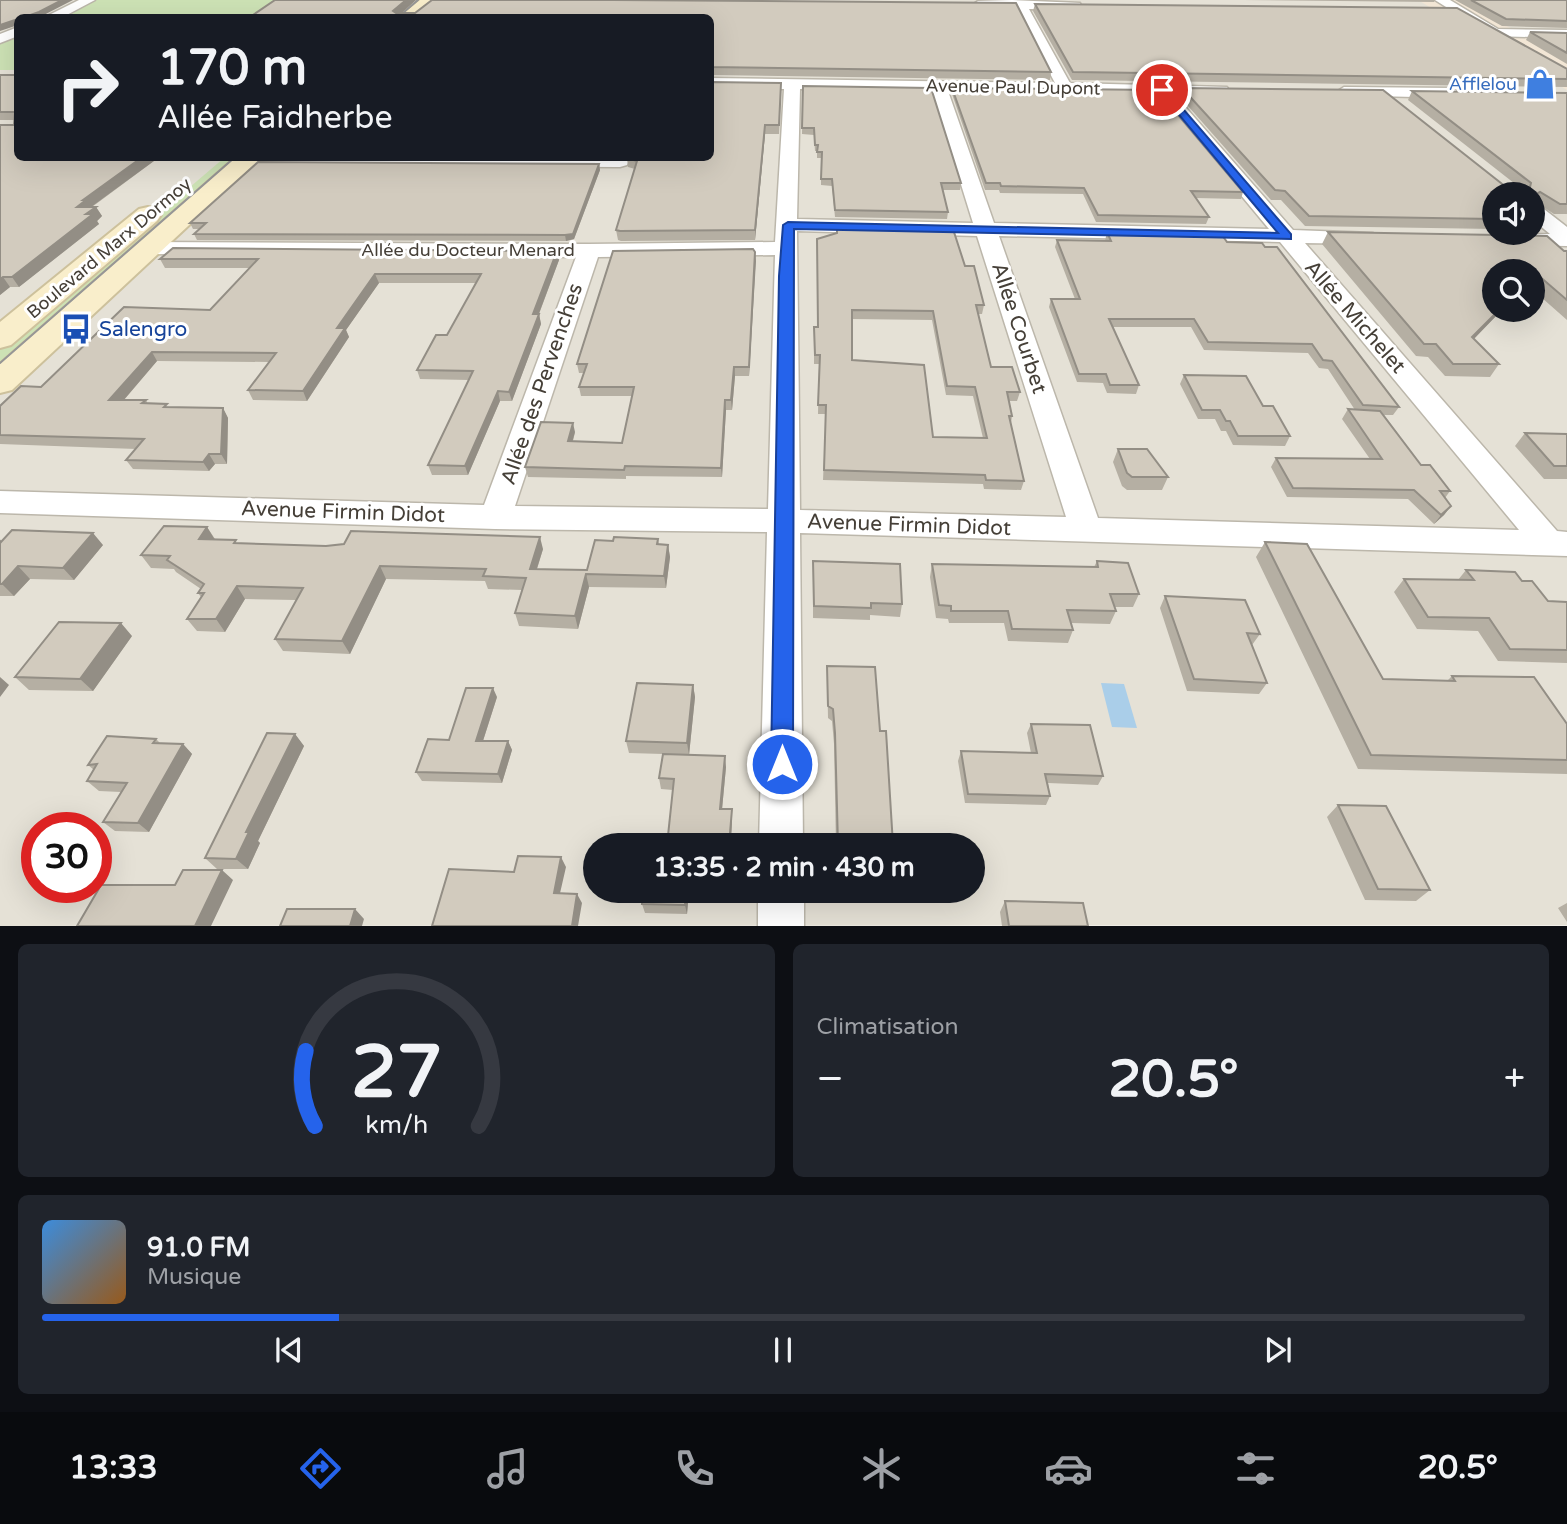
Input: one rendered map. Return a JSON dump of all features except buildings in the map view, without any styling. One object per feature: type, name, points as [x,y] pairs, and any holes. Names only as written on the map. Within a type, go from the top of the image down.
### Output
[{"type":"main road","points":[[411,14],[430,0]]},
{"type":"main road","name":"Boulevard Marx Dormoy","points":[[5,331],[213,161]]},
{"type":"main road","name":"Boulevard Marx Dormoy","points":[[0,382],[245,161]]},
{"type":"street","points":[[58,14],[89,0]]},
{"type":"street","points":[[967,5],[1020,3],[1093,6]]},
{"type":"street","points":[[1020,3],[1065,88]]},
{"type":"street","points":[[1435,5],[1457,9],[1520,46]]},
{"type":"street","points":[[1497,33],[1567,34]]},
{"type":"street","name":"Avenue Paul Dupont","points":[[714,83],[1231,90]]},
{"type":"street","points":[[782,833],[783,521],[792,85]]},
{"type":"street","name":"Allée Courbet","points":[[938,86],[1086,530]]},
{"type":"street","name":"Allée Michelet","points":[[1162,90],[1287,237],[1558,544]]},
{"type":"street","points":[[1329,91],[1463,93]]},
{"type":"street","points":[[1384,92],[1413,114]]},
{"type":"street","points":[[1545,220],[1567,238]]},
{"type":"street","name":"Allée du Docteur Menard","points":[[150,247],[589,251],[787,237],[987,229],[1381,238]]},
{"type":"street","points":[[1545,238],[1567,238]]},
{"type":"street","name":"Allée des Pervenches","points":[[495,517],[589,251]]},
{"type":"street","name":"Avenue Firmin Didot","points":[[0,502],[495,517],[783,521],[1558,544]]},
{"type":"street","points":[[781,903],[781,926]]},
{"type":"shaded area","points":[[0,0],[1567,0],[1567,925],[0,926]]},
{"type":"shaded area","points":[[1418,0],[1460,0],[1567,59],[1567,90]]},
{"type":"green space","points":[[95,0],[288,0],[266,14],[64,14]]},
{"type":"green space","points":[[14,35],[14,70],[0,70],[0,42]]},
{"type":"green space","points":[[220,161],[240,161],[0,372],[0,349]]},
{"type":"water","points":[[1101,683],[1124,684],[1137,728],[1112,727]]},
{"type":"tram line","points":[[402,14],[418,0]]},
{"type":"tram line","points":[[0,363],[231,161]]},
{"type":"place","name":"Afflelou","points":[[1540,84]]},
{"type":"place","name":"Salengro","points":[[76,329]]},
{"type":"route","points":[[782,764],[785,276],[788,225],[1287,237],[1162,90]]}]
